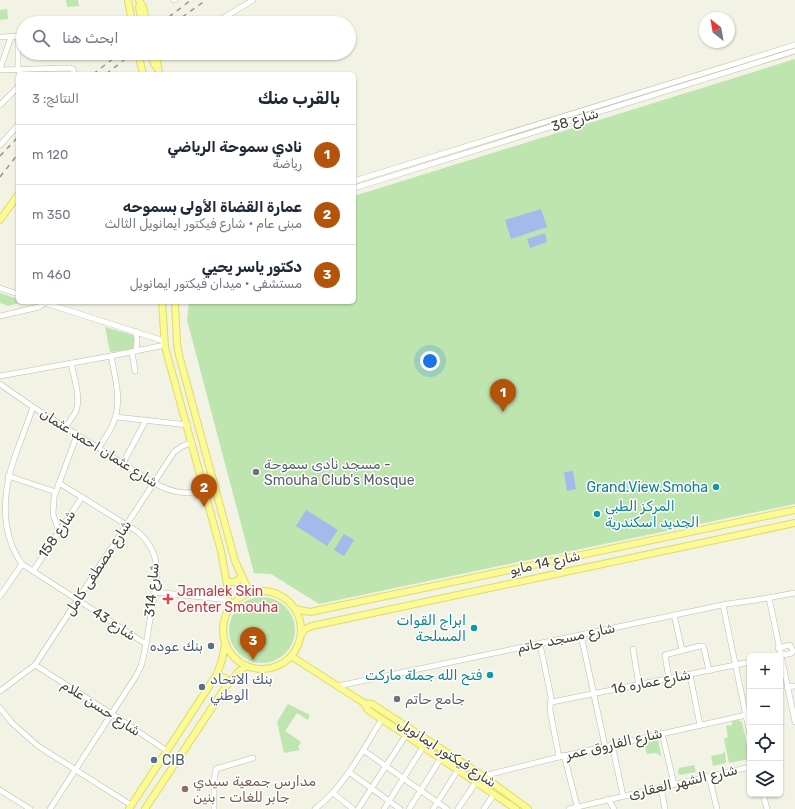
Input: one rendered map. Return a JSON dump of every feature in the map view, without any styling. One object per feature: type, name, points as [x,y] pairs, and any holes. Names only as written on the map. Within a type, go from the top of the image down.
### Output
[{"type":"main road","points":[[128,0],[129,16]]},
{"type":"main road","points":[[139,1],[143,7],[144,16]]},
{"type":"main road","points":[[140,60],[142,72]]},
{"type":"main road","points":[[153,60],[158,71]]},
{"type":"main road","points":[[157,60],[158,71]]},
{"type":"main road","points":[[0,220],[16,198]]},
{"type":"main road","points":[[130,807],[215,678],[220,667],[225,644],[223,624],[228,610],[229,600],[221,551],[165,343],[162,304]]},
{"type":"main road","points":[[175,304],[178,349],[235,561],[246,585],[252,592]]},
{"type":"main road","name":"شارع 14 مايو","points":[[295,609],[310,612],[795,510]]},
{"type":"main road","name":"شارع 14 مايو","points":[[301,635],[305,629],[312,626],[795,524]]},
{"type":"main road","points":[[515,569],[514,575],[517,583]]},
{"type":"main road","points":[[227,582],[235,582],[242,577]]},
{"type":"main road","points":[[225,644],[232,655],[241,664],[263,669],[271,668],[292,656],[301,635],[299,619],[295,609],[283,597],[273,593],[263,591],[252,592],[236,601],[228,610]]},
{"type":"main road","name":"شارع فيكتور ايمانويل","points":[[292,656],[364,703],[372,704],[483,776],[528,809]]},
{"type":"main road","points":[[145,809],[227,686],[238,672],[247,666]]},
{"type":"main road","points":[[215,678],[221,676],[224,677],[227,682],[227,686]]},
{"type":"main road","name":"شارع فيكتور ايمانويل","points":[[364,703],[368,710],[516,809]]},
{"type":"street","points":[[227,16],[253,0]]},
{"type":"street","points":[[0,37],[16,37]]},
{"type":"street","points":[[11,37],[0,70],[19,72],[69,68],[74,72]]},
{"type":"street","name":"شارع 38","points":[[356,180],[795,44]]},
{"type":"street","name":"شارع 38","points":[[356,187],[795,51]]},
{"type":"street","points":[[19,72],[20,60]]},
{"type":"street","points":[[0,105],[16,89]]},
{"type":"street","points":[[597,106],[599,112]]},
{"type":"street","points":[[0,145],[16,127]]},
{"type":"street","points":[[0,288],[16,293]]},
{"type":"street","points":[[0,316],[40,307],[42,304]]},
{"type":"street","points":[[49,304],[135,331],[165,343]]},
{"type":"street","points":[[135,331],[137,343],[134,351],[135,371]]},
{"type":"street","points":[[0,376],[111,356],[165,343]]},
{"type":"street","points":[[99,448],[111,428],[118,408],[118,393],[111,356]]},
{"type":"street","points":[[65,427],[75,412],[77,406],[77,393],[71,363]]},
{"type":"street","name":"شارع عثمان احمد عثمان","points":[[0,384],[33,407],[154,483],[178,493],[192,493],[205,490]]},
{"type":"street","name":"شارع 43","points":[[33,407],[8,476],[1,503],[2,525],[10,551],[22,564],[146,644]]},
{"type":"street","points":[[116,417],[188,425]]},
{"type":"street","points":[[123,463],[146,420]]},
{"type":"street","points":[[59,532],[54,522],[52,506],[59,483],[78,435]]},
{"type":"street","name":"شارع مصطفى كامل","points":[[0,691],[35,665],[176,450],[192,442]]},
{"type":"street","points":[[8,476],[56,492]]},
{"type":"street","name":"شارع 314","points":[[50,809],[139,671],[143,660],[155,592],[157,565],[151,546],[142,536],[59,483]]},
{"type":"street","name":"شارع 158","points":[[33,571],[82,497]]},
{"type":"street","points":[[0,596],[22,564]]},
{"type":"street","points":[[155,592],[229,600]]},
{"type":"street","name":"شارع مسجد حاتم","points":[[338,686],[723,605],[795,593]]},
{"type":"street","points":[[768,598],[779,653]]},
{"type":"street","points":[[723,605],[734,666],[748,725]]},
{"type":"street","points":[[674,615],[682,650]]},
{"type":"street","points":[[581,635],[605,746]]},
{"type":"street","points":[[540,644],[552,702],[550,710],[577,806]]},
{"type":"street","points":[[778,648],[790,645],[794,650],[792,654],[783,656]]},
{"type":"street","points":[[669,679],[665,655],[682,650],[703,646],[709,671]]},
{"type":"street","points":[[633,649],[639,685]]},
{"type":"street","name":"شارع عماره 16","points":[[552,702],[747,663]]},
{"type":"street","name":"شارع حسن علام","points":[[35,665],[112,714],[167,752]]},
{"type":"street","points":[[783,670],[795,722]]},
{"type":"street","points":[[690,675],[700,725]]},
{"type":"street","points":[[787,688],[795,686]]},
{"type":"street","points":[[0,708],[20,731],[43,749],[130,807]]},
{"type":"street","name":"شارع الفاروق عمر","points":[[483,776],[612,744],[746,715]]},
{"type":"street","points":[[315,809],[333,793],[349,772],[382,719]]},
{"type":"street","points":[[662,733],[674,784]]},
{"type":"street","points":[[358,809],[406,735]]},
{"type":"street","points":[[612,744],[623,796]]},
{"type":"street","points":[[384,809],[423,747]]},
{"type":"street","points":[[363,750],[447,809]]},
{"type":"street","points":[[214,809],[214,781],[216,769],[253,758]]},
{"type":"street","points":[[409,809],[441,758]]},
{"type":"street","name":"شارع الشهر العقارى","points":[[569,809],[747,768]]},
{"type":"street","points":[[433,809],[458,770]]},
{"type":"street","points":[[349,772],[400,809]]},
{"type":"street","points":[[709,776],[717,809]]},
{"type":"street","points":[[458,809],[476,782]]},
{"type":"street","points":[[661,787],[665,809]]},
{"type":"street","points":[[0,790],[30,809]]},
{"type":"street","points":[[333,793],[353,809]]},
{"type":"street","points":[[484,809],[494,794]]},
{"type":"street","points":[[765,797],[767,809]]},
{"type":"street","points":[[608,799],[614,809]]},
{"type":"green space","points":[[66,0],[78,0],[79,6],[67,7]]},
{"type":"green space","points":[[7,9],[8,19],[0,20],[0,10]]},
{"type":"green space","points":[[795,59],[795,504],[319,604],[271,574],[254,573],[187,320],[189,304],[356,304],[356,195]]},
{"type":"green space","points":[[0,293],[16,298],[16,304],[8,306],[0,303]]},
{"type":"green space","points":[[105,327],[133,335],[135,344],[133,349],[110,352]]},
{"type":"green space","points":[[262,597],[275,600],[285,607],[292,617],[295,630],[292,643],[285,653],[275,660],[262,663],[249,660],[239,653],[232,643],[229,630],[232,617],[239,607],[249,600]]},
{"type":"green space","points":[[288,704],[310,715],[308,720],[297,713],[285,731],[301,742],[298,747],[300,750],[284,753],[277,722]]},
{"type":"green space","points":[[738,720],[742,722],[747,745],[747,760],[729,763],[724,739],[728,737],[726,726],[732,725],[732,721]]},
{"type":"green space","points":[[658,739],[661,756],[656,753],[647,754],[643,742]]},
{"type":"green space","points":[[725,751],[726,763],[713,766],[711,756],[722,754]]},
{"type":"green space","points":[[694,765],[696,772],[679,775],[679,768]]},
{"type":"water","points":[[541,209],[547,227],[511,239],[505,220]]},
{"type":"water","points":[[545,233],[547,242],[530,248],[527,239]]},
{"type":"water","points":[[573,471],[576,489],[567,491],[564,472]]},
{"type":"water","points":[[306,510],[338,530],[327,546],[296,526]]},
{"type":"water","points":[[344,534],[354,540],[344,556],[334,550]]},
{"type":"railway","points":[[170,16],[191,0]]},
{"type":"railway","points":[[184,16],[206,0]]},
{"type":"railway","points":[[96,72],[112,60]]},
{"type":"railway","points":[[109,72],[124,60]]},
{"type":"railway","points":[[0,156],[16,139]]},
{"type":"railway","points":[[0,177],[16,157]]},
{"type":"place","name":"نادي سموحة الرياضي","points":[[503,412]]},
{"type":"place","name":"مسجد نادى سموحة - Smouha Club's Mosque","points":[[256,472]]},
{"type":"place","name":"Grand.View.Smoha","points":[[716,487]]},
{"type":"place","name":"عمارة القضاة الأولى بسموحه","points":[[204,507]]},
{"type":"place","name":"المركز الطبى الجديد اسكندرية","points":[[597,514]]},
{"type":"place","name":"Jamalek Skin Center Smouha","points":[[168,599]]},
{"type":"place","name":"ابراج القوات المسلحة","points":[[474,628]]},
{"type":"place","name":"بنك عوده","points":[[211,646]]},
{"type":"place","name":"دكتور ياسر يحيي","points":[[253,660]]},
{"type":"place","name":"فتح الله جملة ماركت","points":[[490,675]]},
{"type":"place","name":"بنك الاتحاد الوطني","points":[[202,687]]},
{"type":"place","name":"جامع حاتم","points":[[397,699]]},
{"type":"place","name":"CIB","points":[[154,760]]},
{"type":"place","name":"مدارس جمعية سيدي جابر للغات - بنين","points":[[185,789]]}]
